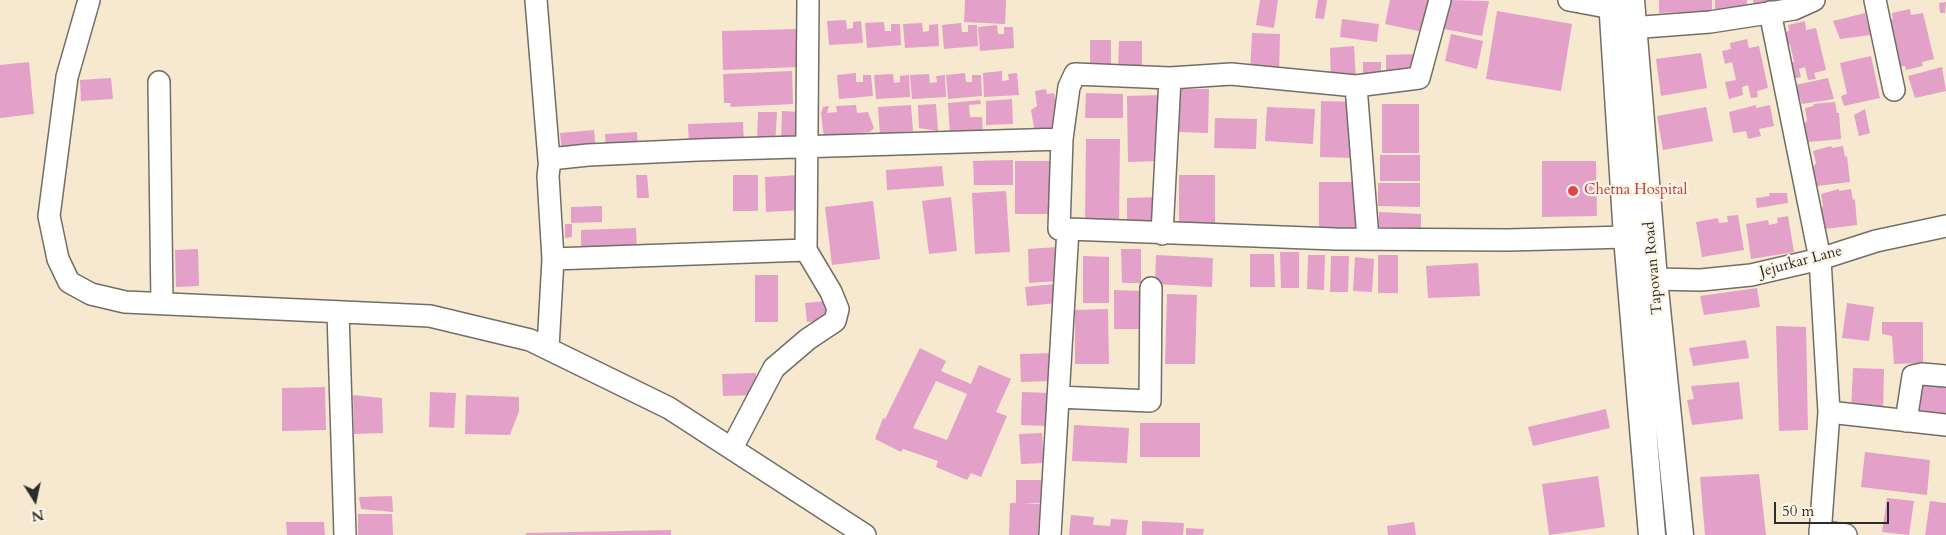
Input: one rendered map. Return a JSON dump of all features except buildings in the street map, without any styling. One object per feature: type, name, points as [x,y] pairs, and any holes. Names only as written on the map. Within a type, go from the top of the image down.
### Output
[{"type":"main road","points":[[1620,13],[1627,237],[1652,535]]},
{"type":"main road","name":"Tapovan Road","points":[[1620,13],[1654,279],[1680,535]]},
{"type":"street","points":[[90,0],[67,77],[49,216],[58,259],[69,282],[92,294],[125,302],[430,316],[530,340],[669,408],[865,535]]},
{"type":"street","points":[[536,0],[549,160],[548,176],[553,259],[548,348]]},
{"type":"street","points":[[732,448],[774,368],[808,339],[835,322],[838,309],[831,292],[806,250],[808,0]]},
{"type":"street","points":[[1440,0],[1419,78],[1356,86],[1231,74],[1170,78],[1075,74],[1069,87],[1062,139],[1058,229],[1162,234],[1368,239],[1508,240],[1627,237]]},
{"type":"street","points":[[1569,0],[1620,13],[1710,22],[1794,9],[1814,0]]},
{"type":"street","points":[[1875,0],[1894,90]]},
{"type":"street","points":[[1770,12],[1820,259],[1830,412],[1820,533],[1846,535]]},
{"type":"street","points":[[1162,234],[1170,78]]},
{"type":"street","points":[[159,82],[162,304]]},
{"type":"street","points":[[1356,86],[1368,239]]},
{"type":"street","points":[[549,160],[588,155],[808,146],[1062,139]]},
{"type":"street","name":"Jejurkar Lane","points":[[1654,279],[1701,280],[1751,275],[1820,259],[1876,241],[1946,226]]},
{"type":"street","points":[[1050,535],[1068,229]]},
{"type":"street","points":[[553,259],[806,250]]},
{"type":"street","points":[[1058,397],[1150,401],[1151,288]]},
{"type":"street","points":[[338,312],[345,535]]},
{"type":"street","points":[[1906,417],[1913,376],[1922,374],[1946,376]]},
{"type":"street","points":[[1830,412],[1946,418]]},
{"type":"street","points":[[1906,417],[1946,425]]},
{"type":"place","name":"Chetna Hospital","points":[[1573,191]]}]
